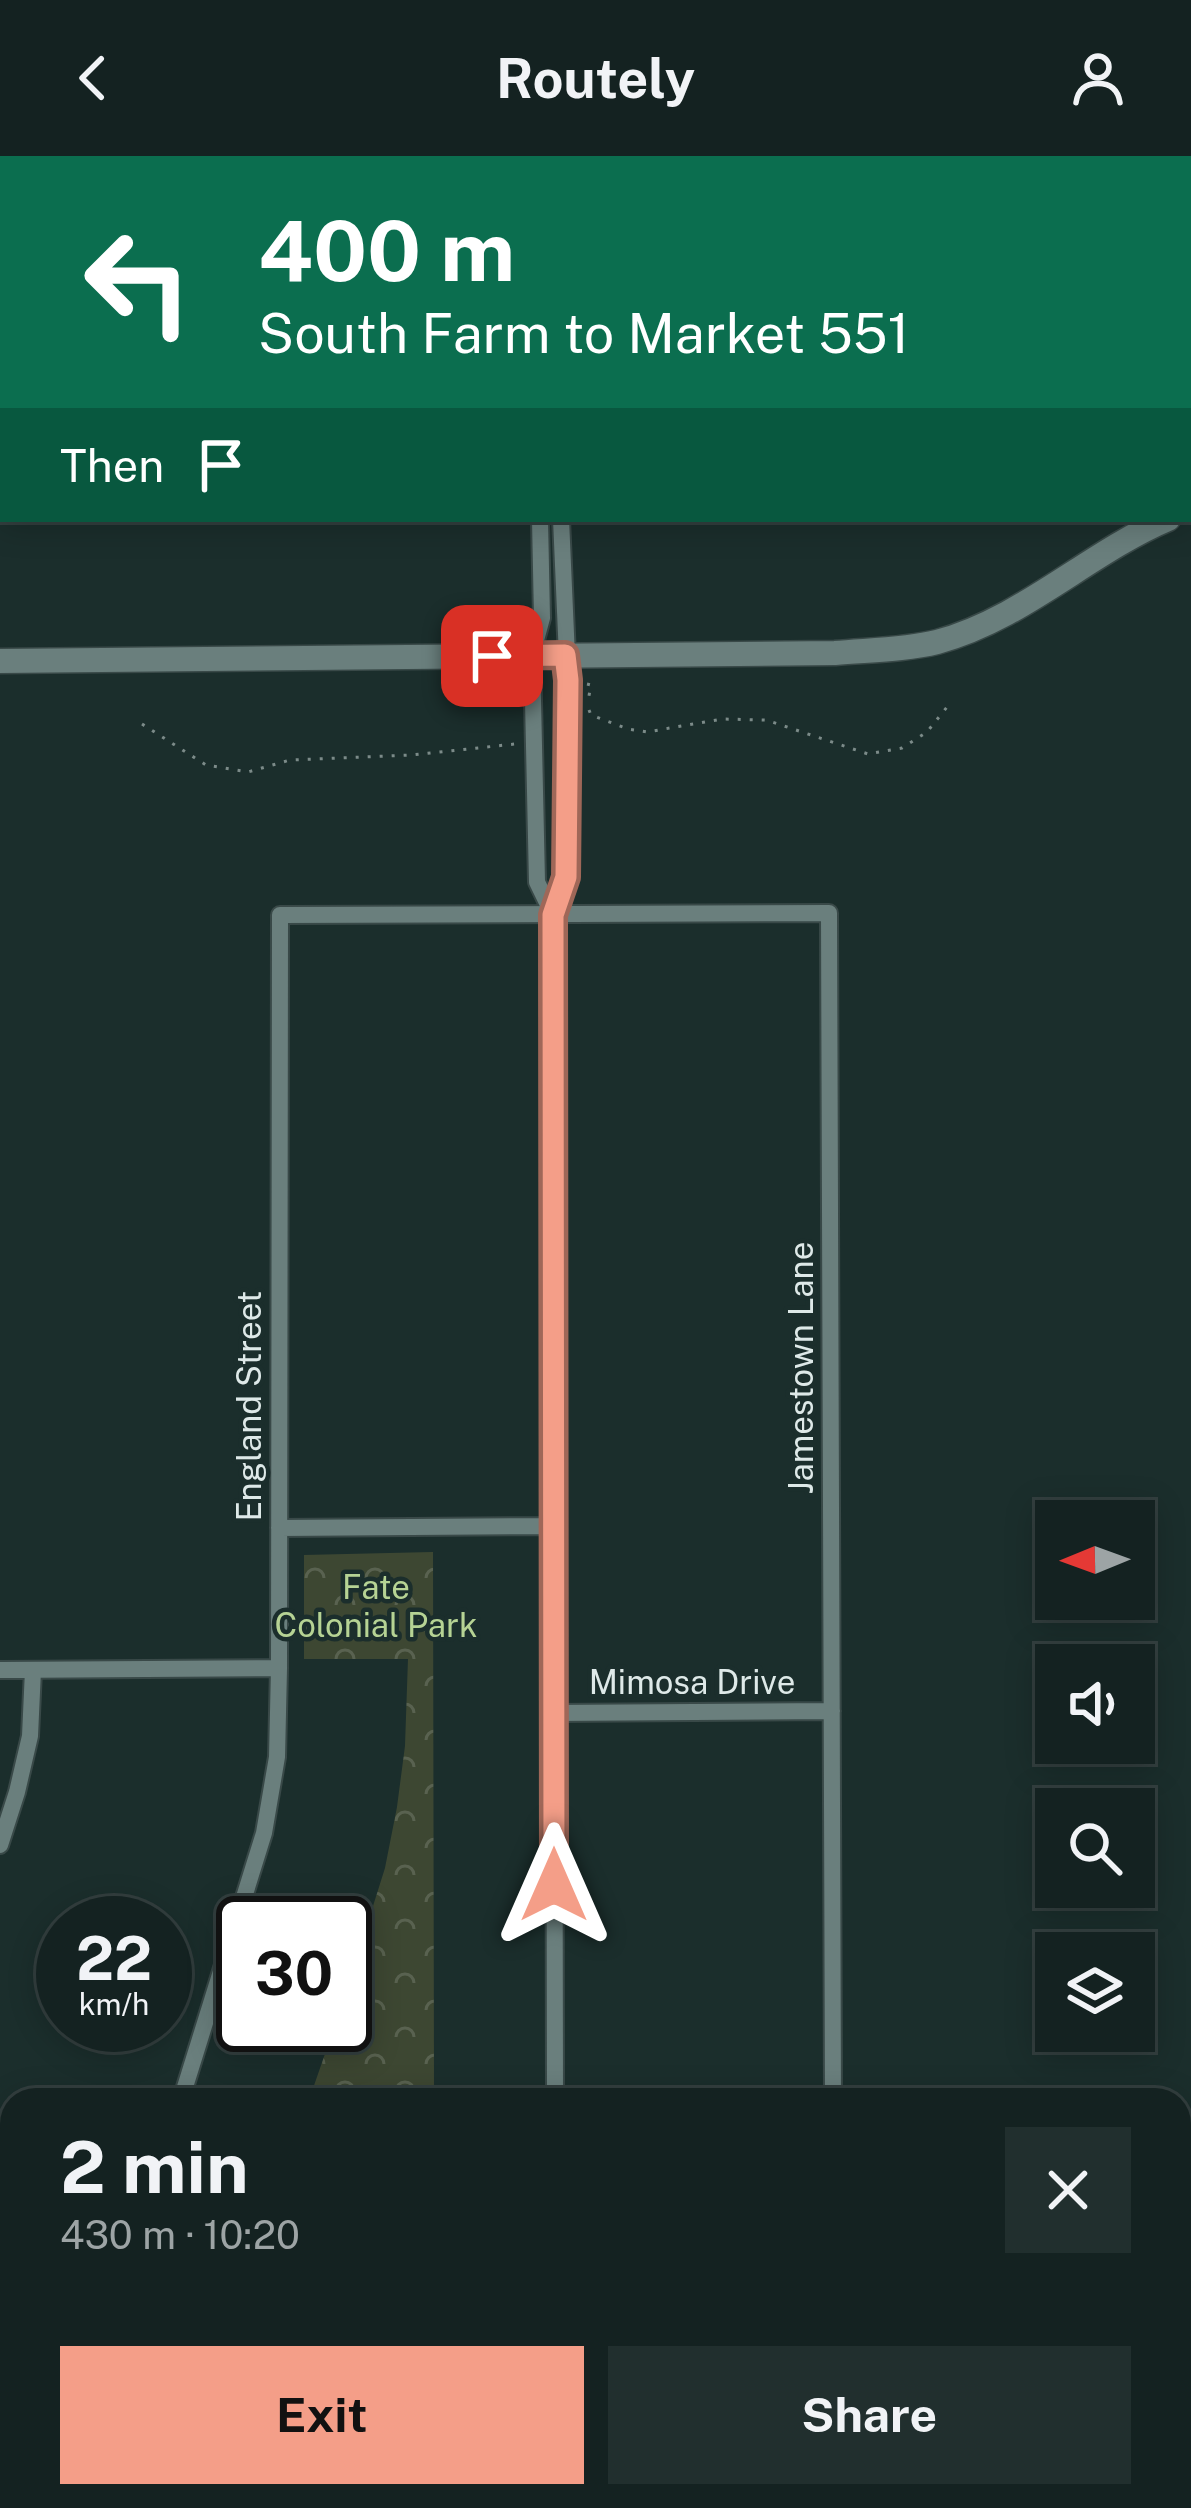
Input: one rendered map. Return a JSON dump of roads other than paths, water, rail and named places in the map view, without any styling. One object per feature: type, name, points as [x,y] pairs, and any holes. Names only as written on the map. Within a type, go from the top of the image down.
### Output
[{"type":"main road","points":[[0,661],[835,653],[935,642],[1018,608],[1162,522]]},
{"type":"street","points":[[540,522],[542,619],[532,656],[537,882],[553,915]]},
{"type":"street","points":[[555,2088],[553,915],[566,877],[568,680],[561,522]]},
{"type":"street","name":"Jamestown Lane","points":[[553,915],[829,913],[833,2088]]},
{"type":"street","name":"England Street","points":[[185,2088],[264,1833],[277,1757],[280,914],[553,915]]},
{"type":"street","points":[[279,1528],[554,1526]]},
{"type":"street","points":[[0,1670],[279,1668]]},
{"type":"street","points":[[0,1845],[30,1736],[33,1670]]},
{"type":"street","name":"Mimosa Drive","points":[[553,1713],[832,1711]]},
{"type":"park label","name":"Fate Colonial Park","points":[[376,1606]]}]
